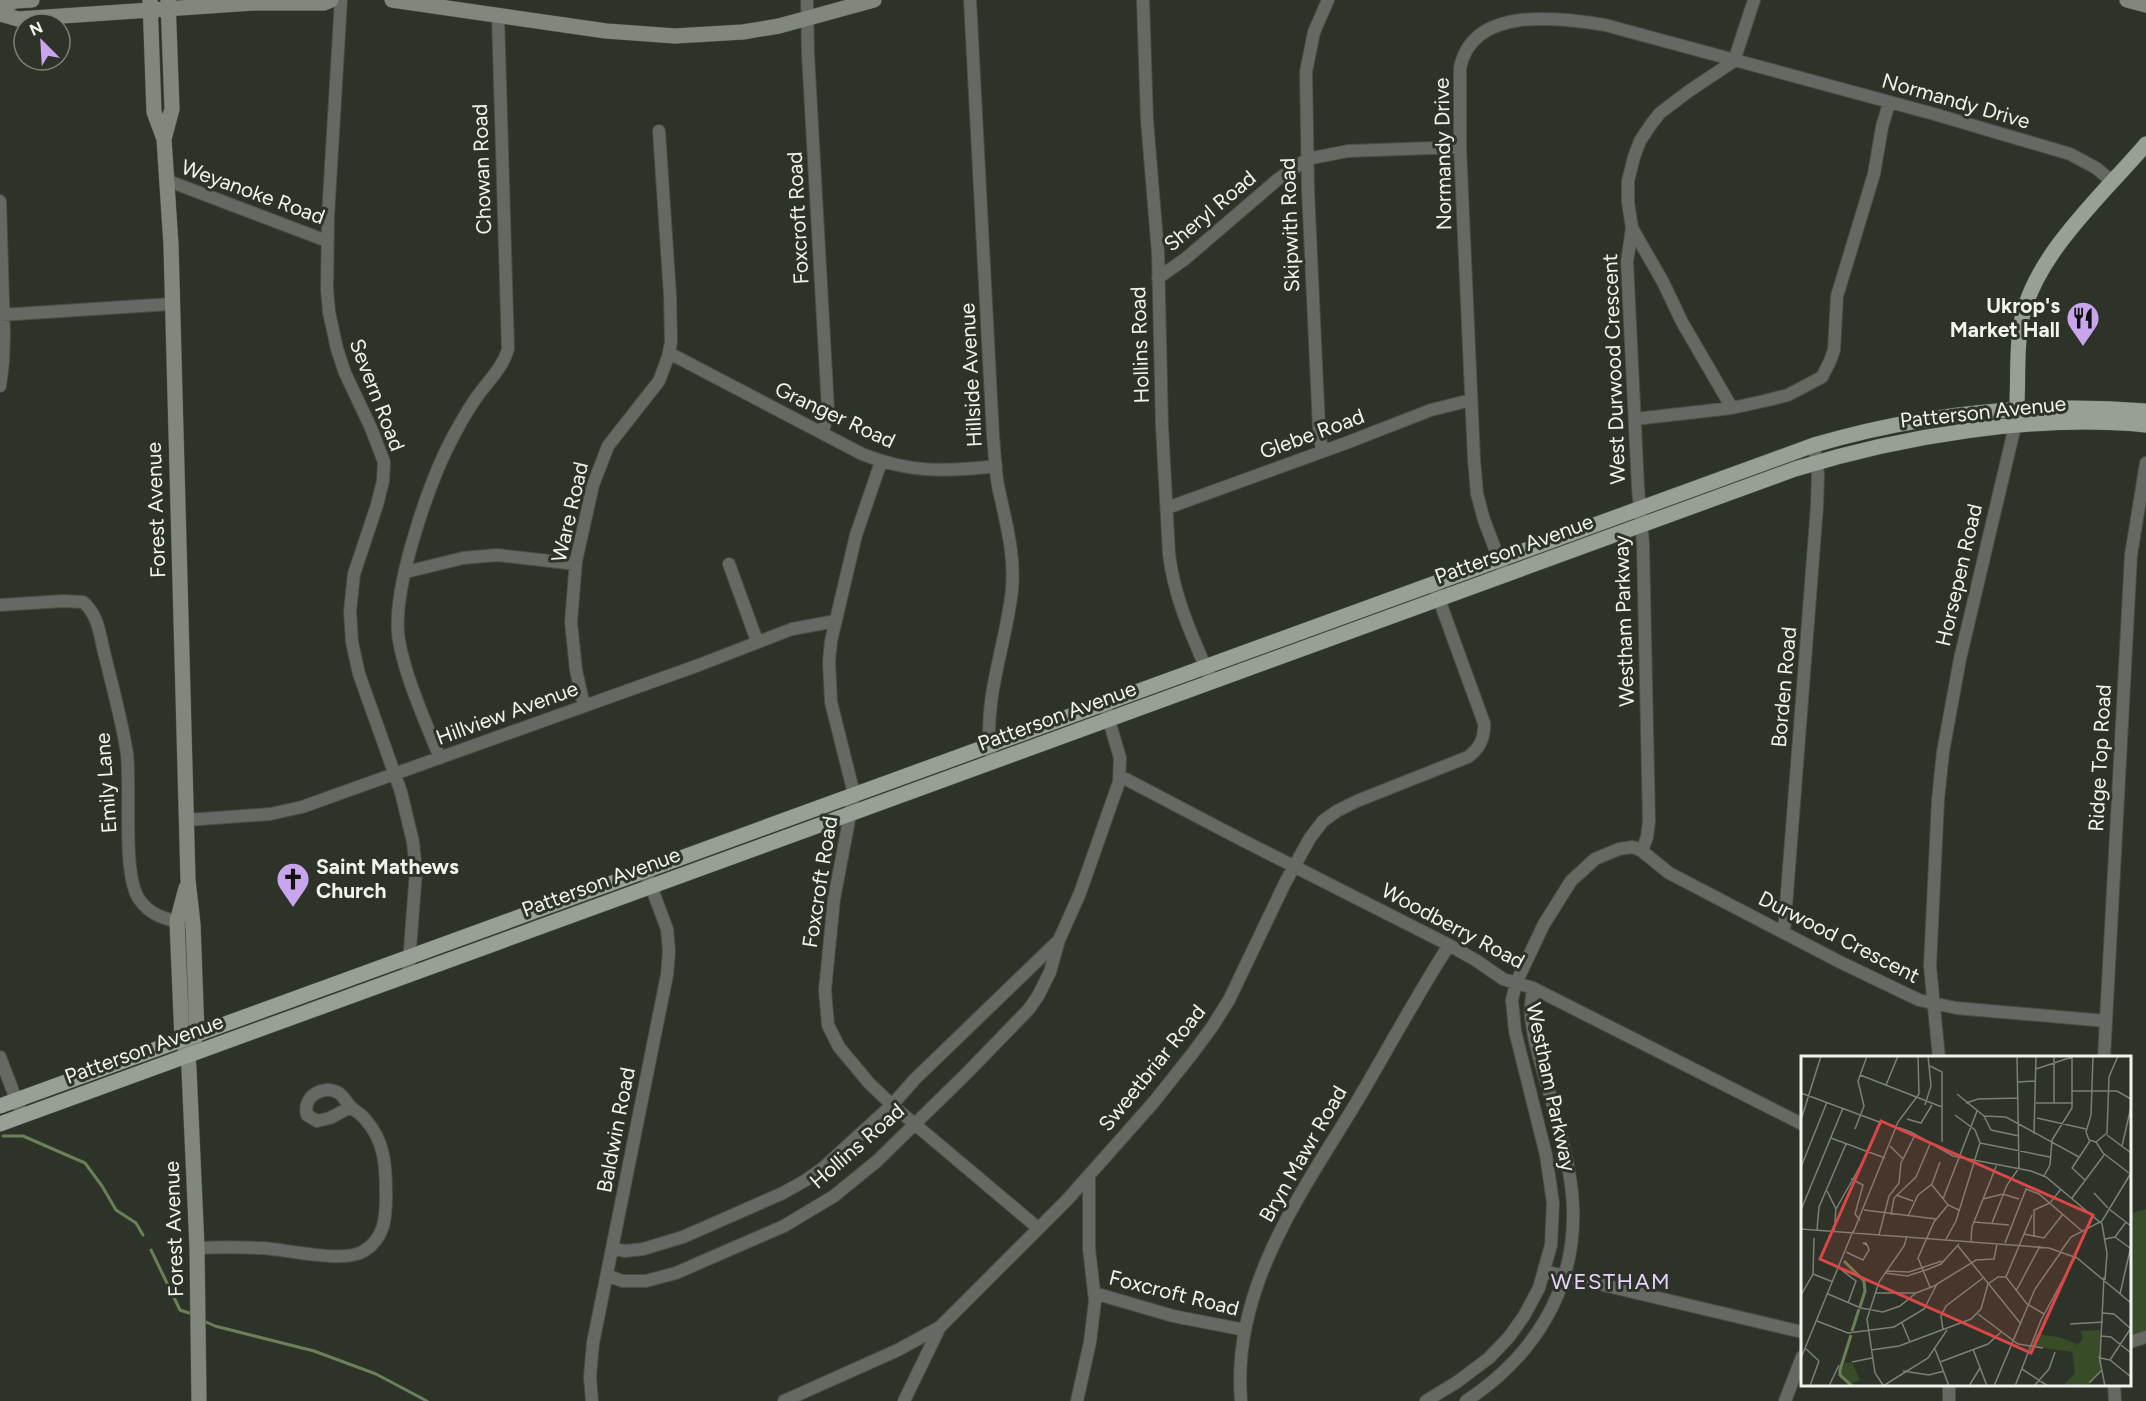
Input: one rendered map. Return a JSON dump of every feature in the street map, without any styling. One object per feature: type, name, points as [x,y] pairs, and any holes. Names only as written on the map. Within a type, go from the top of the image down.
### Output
[{"type":"main road","points":[[0,9],[15,1],[32,0]]},
{"type":"main road","points":[[0,14],[18,19],[151,5],[324,3],[331,0]]},
{"type":"main road","points":[[392,0],[618,32],[675,36],[743,32],[778,26],[874,0]]},
{"type":"main road","points":[[2127,0],[2146,5]]},
{"type":"main road","name":"Forest Avenue","points":[[164,139],[172,109],[168,4]]},
{"type":"main road","name":"Forest Avenue","points":[[151,5],[154,112],[164,139],[171,245],[188,880],[193,924],[197,1034],[188,1056]]},
{"type":"main road","name":"Horsepen Road","points":[[2015,426],[2020,330],[2028,295],[2053,253],[2146,144]]},
{"type":"main road","name":"Patterson Avenue","points":[[0,1106],[1814,445],[1915,421],[2017,409],[2069,407],[2146,411]]},
{"type":"main road","name":"Patterson Avenue","points":[[0,1124],[1817,462],[1898,442],[2015,426],[2085,422],[2146,425]]},
{"type":"main road","name":"Forest Avenue","points":[[188,880],[177,922],[182,1039],[188,1056],[197,1248],[200,1401]]},
{"type":"street","name":"Severn Road","points":[[341,0],[327,241],[327,289],[332,329],[345,373],[384,462],[383,482],[354,574],[350,611],[352,642],[357,667],[410,820],[415,861],[415,887],[408,975]]},
{"type":"street","name":"Foxcroft Road","points":[[807,0],[828,409],[823,433]]},
{"type":"street","name":"Hillside Avenue","points":[[970,0],[993,436],[999,494],[1010,541],[1012,588],[989,710],[991,762]]},
{"type":"street","name":"Hollins Road","points":[[1143,0],[1147,120],[1158,254],[1162,426],[1169,554],[1173,583],[1180,606],[1212,682]]},
{"type":"street","name":"Skipwith Road","points":[[1322,451],[1318,416],[1307,159],[1306,72],[1314,32],[1328,0]]},
{"type":"street","points":[[1734,61],[1754,0]]},
{"type":"street","name":"Chowan Road","points":[[440,758],[408,673],[400,645],[398,606],[425,502],[449,445],[466,414],[506,357],[509,337],[498,16]]},
{"type":"street","name":"Normandy Drive","points":[[1505,575],[1484,520],[1477,494],[1471,400],[1460,147],[1460,68],[1462,57],[1468,47],[1481,34],[1510,22],[1548,18],[1605,26],[2070,154],[2096,168],[2112,182]]},
{"type":"street","name":"West Durwood Crescent","points":[[1639,508],[1627,262],[1632,228],[1628,181],[1634,157],[1646,130],[1660,113],[1734,61]]},
{"type":"street","points":[[1635,419],[1732,408],[1788,395],[1822,377],[1834,350],[1837,296],[1874,174],[1882,127],[1889,103]]},
{"type":"street","name":"Ware Road","points":[[584,706],[572,644],[571,622],[576,564],[593,486],[599,465],[616,434],[659,381],[669,353],[672,330],[658,131]]},
{"type":"street","name":"Sheryl Road","points":[[1158,278],[1194,251],[1277,180],[1307,159],[1348,151],[1460,147]]},
{"type":"street","name":"Weyanoke Road","points":[[166,180],[327,241]]},
{"type":"street","points":[[0,201],[3,362],[0,386]]},
{"type":"street","name":"West Durwood Crescent","points":[[1632,228],[1663,282],[1682,322],[1732,408]]},
{"type":"street","points":[[1,315],[171,304]]},
{"type":"street","name":"Granger Road","points":[[669,353],[862,454],[882,462],[913,469],[936,471],[996,466]]},
{"type":"street","name":"Glebe Road","points":[[1167,508],[1431,410],[1471,400]]},
{"type":"street","name":"Horsepen Road","points":[[1939,1056],[1930,966],[1934,864],[1943,752],[1960,659],[2015,426]]},
{"type":"street","name":"Borden Road","points":[[1784,932],[1818,475],[1814,445]]},
{"type":"street","name":"Foxcroft Road","points":[[882,462],[856,535],[829,662],[831,702],[854,794],[831,922],[825,990],[828,1025],[839,1047],[854,1066],[892,1105],[1038,1228]]},
{"type":"street","name":"Ridge Top Road","points":[[2104,1056],[2131,555],[2146,463]]},
{"type":"street","name":"Westham Parkway","points":[[1426,1401],[1474,1370],[1509,1337],[1539,1288],[1551,1245],[1553,1203],[1546,1155],[1515,1031],[1512,1000],[1516,983],[1544,924],[1571,881],[1595,860],[1609,853],[1633,847],[1642,851],[1647,837],[1650,821],[1639,508]]},
{"type":"street","points":[[406,572],[463,558],[497,555],[576,564]]},
{"type":"street","points":[[729,564],[757,641]]},
{"type":"street","name":"Sweetbriar Road","points":[[784,1401],[898,1350],[940,1327],[1089,1175],[1153,1103],[1212,1027],[1229,1000],[1294,866],[1323,821],[1337,811],[1468,757],[1483,741],[1484,723],[1433,583]]},
{"type":"street","name":"Emily Lane","points":[[0,605],[83,602],[95,615],[123,730],[127,757],[133,887],[140,900],[150,911],[163,919],[193,924]]},
{"type":"street","name":"Hillview Avenue","points":[[187,820],[282,812],[332,798],[699,665],[757,641],[792,629],[836,621]]},
{"type":"street","name":"Hollins Road","points":[[607,1275],[622,1281],[645,1281],[676,1273],[784,1226],[834,1196],[860,1176],[966,1074],[1034,1002],[1050,972],[1059,940],[1080,893],[1120,776],[1120,758],[1104,703]]},
{"type":"street","name":"Woodberry Road","points":[[1120,776],[1449,945],[1503,979],[1533,988],[1801,1123]]},
{"type":"street","name":"Durwood Crescent","points":[[1642,851],[1669,873],[1891,988],[1932,1003],[1956,1008],[2106,1021]]},
{"type":"street","name":"Baldwin Road","points":[[592,1401],[593,1343],[667,975],[669,951],[667,929],[645,870]]},
{"type":"street","name":"Hollins Road","points":[[613,1248],[625,1251],[660,1245],[783,1193],[823,1168],[892,1105],[939,1055],[1059,940]]},
{"type":"street","name":"Bryn Mawr Road","points":[[1241,1401],[1240,1359],[1245,1330],[1260,1274],[1276,1238],[1309,1178],[1449,945]]},
{"type":"street","name":"Westham Parkway","points":[[1466,1401],[1487,1387],[1522,1352],[1553,1308],[1569,1261],[1573,1231],[1572,1190],[1562,1139],[1531,1017],[1533,988]]},
{"type":"street","points":[[0,1057],[22,1116]]},
{"type":"street","points":[[197,1248],[262,1248],[336,1256],[357,1254],[373,1244],[381,1233],[385,1220],[386,1165],[374,1130],[351,1107]]},
{"type":"street","points":[[1077,1401],[1090,1342],[1094,1293],[1089,1248],[1089,1175]]},
{"type":"street","points":[[1544,1271],[1801,1332]]},
{"type":"street","name":"Foxcroft Road","points":[[1094,1293],[1173,1316],[1245,1330]]},
{"type":"street","points":[[904,1401],[940,1327]]},
{"type":"street","points":[[2131,1342],[2146,1337]]},
{"type":"street","points":[[1785,1401],[1801,1362]]},
{"type":"street","points":[[2114,1386],[2115,1401]]},
{"type":"green space","points":[[2146,1209],[2146,1337],[2131,1342],[2131,1214]]},
{"type":"waterway","points":[[3,1136],[23,1136],[85,1163],[116,1210],[136,1223],[143,1235]]},
{"type":"waterway","points":[[151,1250],[180,1310],[189,1313]]},
{"type":"waterway","points":[[206,1322],[314,1351],[376,1374],[427,1401]]},
{"type":"place","name":"Ukrop's Market Hall","points":[[2083,347]]},
{"type":"place","name":"Saint Mathews Church","points":[[293,908]]},
{"type":"district","name":"WESTHAM","points":[[1611,1281]]}]
